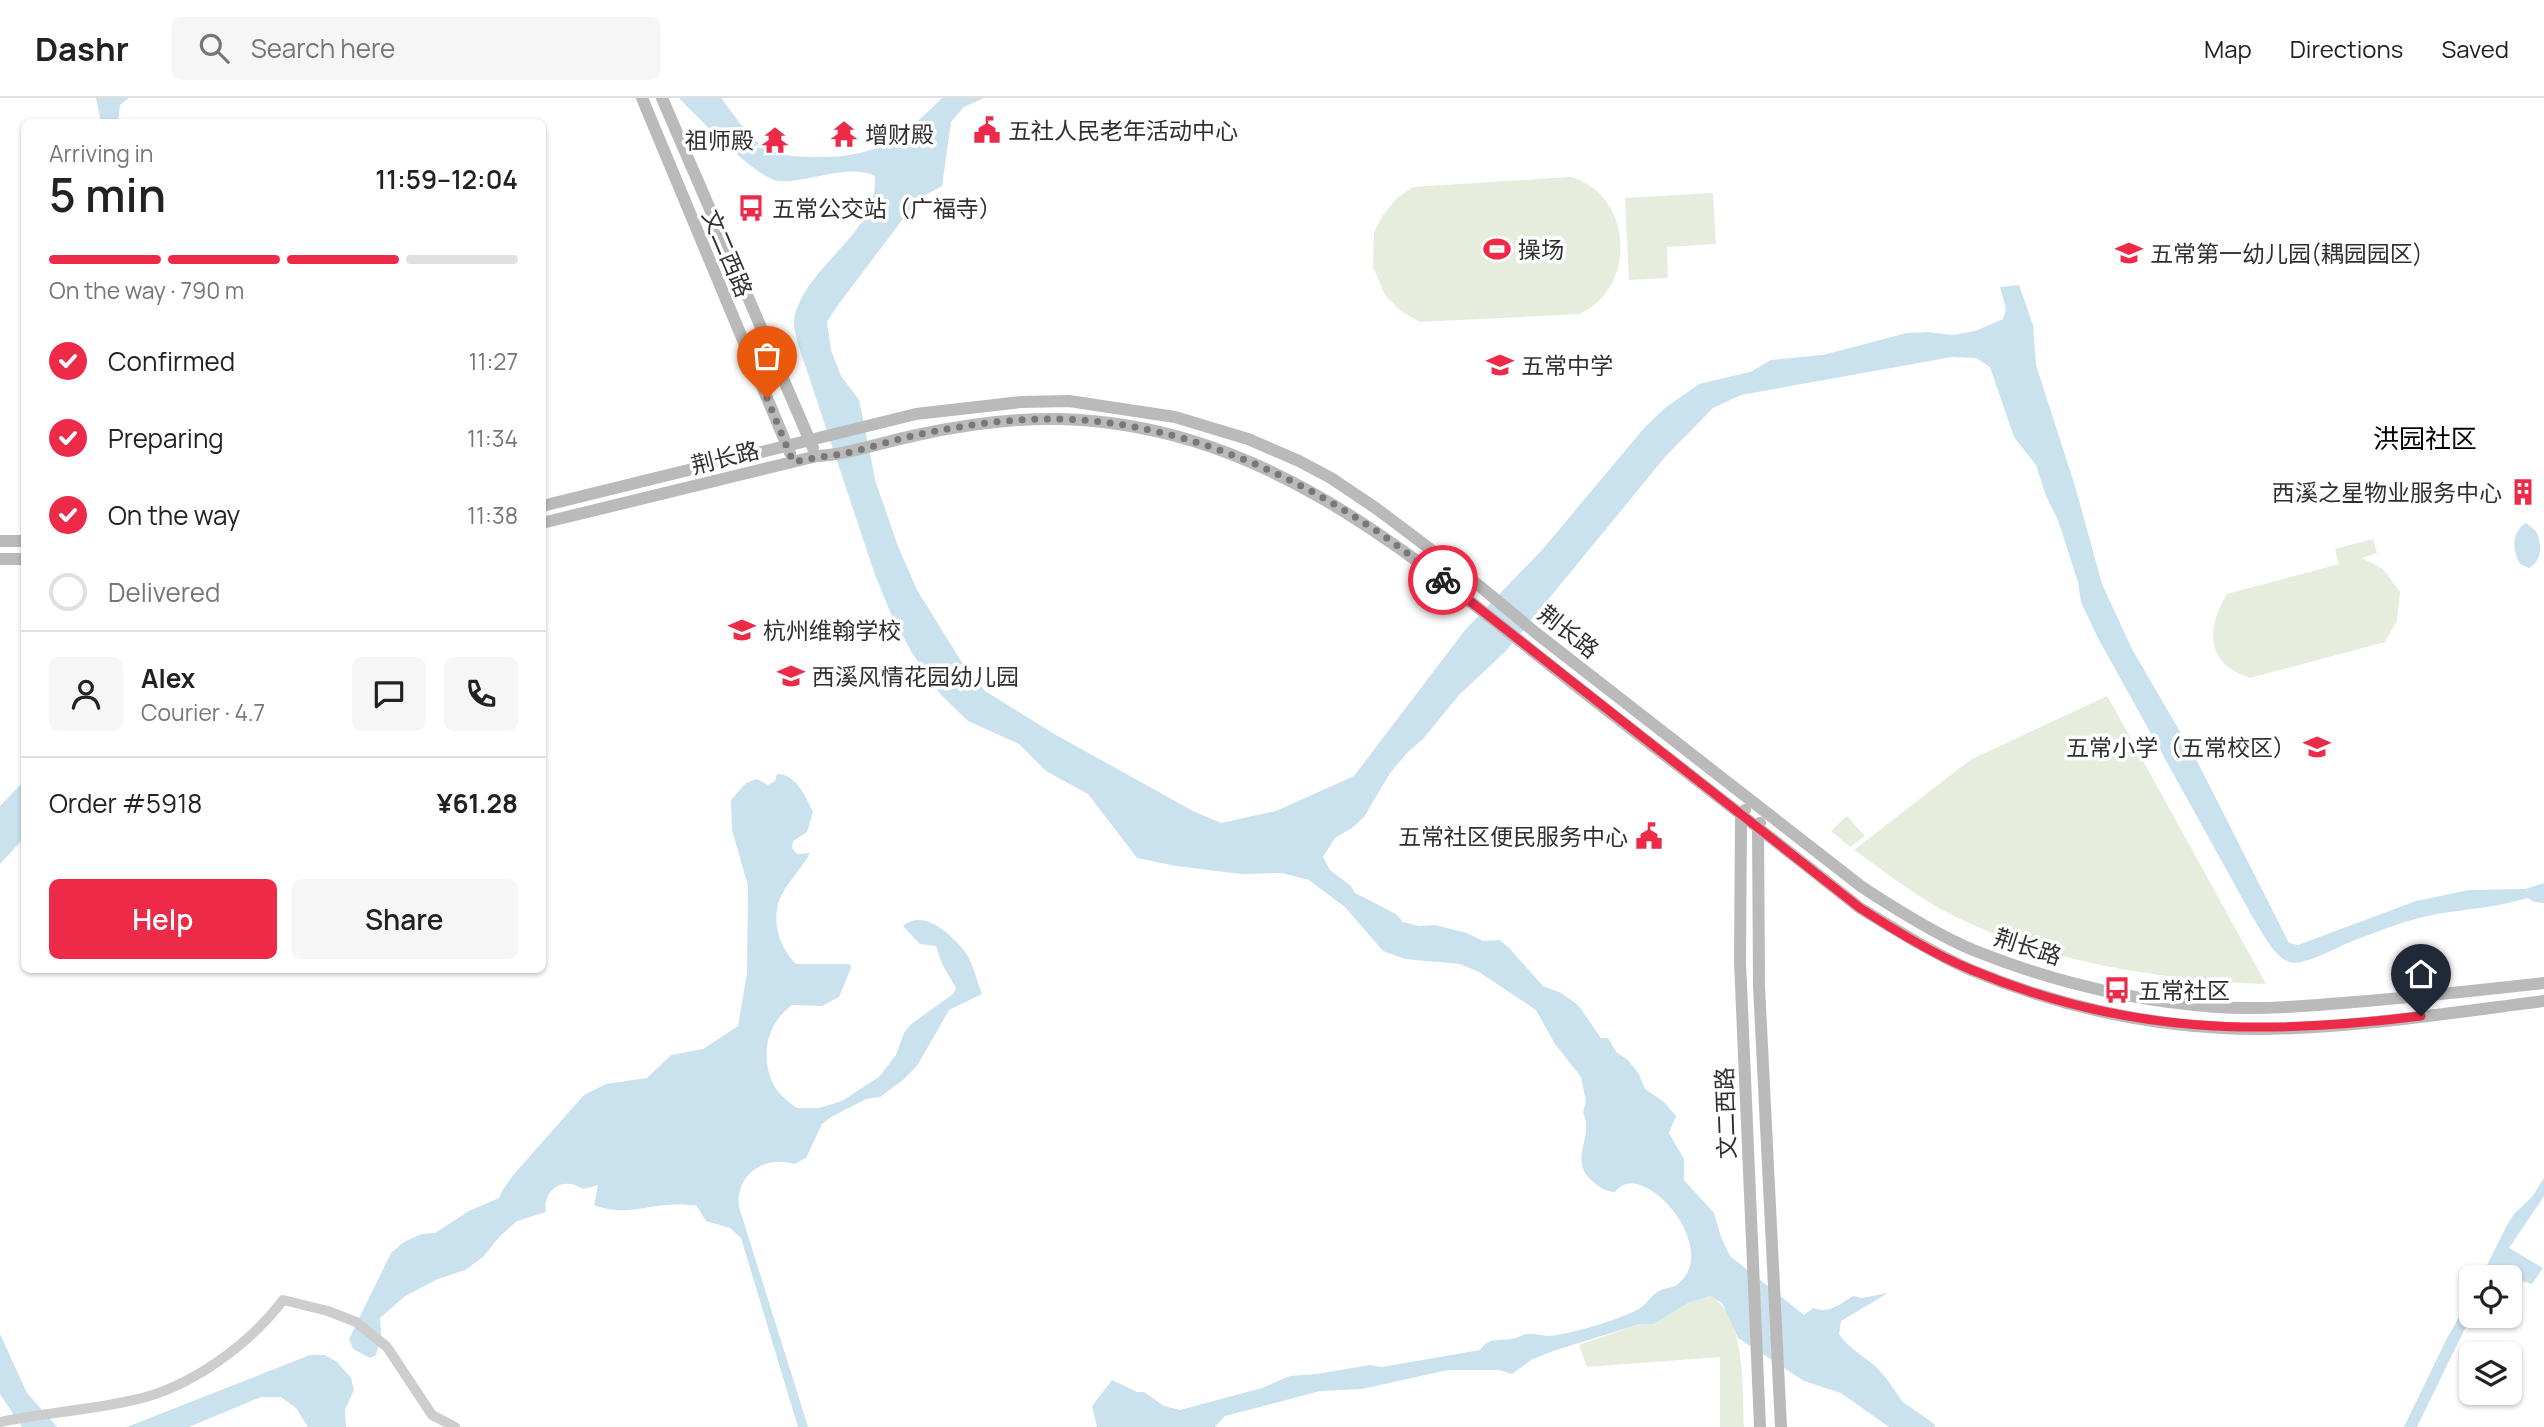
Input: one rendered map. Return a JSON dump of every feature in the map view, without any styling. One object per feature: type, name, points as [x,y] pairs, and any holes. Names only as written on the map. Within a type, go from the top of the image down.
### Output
[{"type":"main road","name":"文二西路","points":[[642,98],[793,462]]},
{"type":"main road","name":"文二西路","points":[[662,98],[817,456]]},
{"type":"main road","name":"荆长路","points":[[546,505],[916,414],[1021,402],[1069,401],[1175,417],[1248,439],[1331,478],[1431,548],[1862,887],[1894,908],[1971,948],[2093,989],[2138,999],[2216,1007],[2274,1008],[2399,999],[2544,983]]},
{"type":"main road","name":"荆长路","points":[[546,522],[817,456],[835,455],[964,426],[1061,419],[1169,434],[1240,458],[1288,478],[1367,524],[1471,601],[1860,908],[1969,969],[2008,984],[2125,1017],[2214,1027],[2260,1029],[2398,1019],[2544,1001]]},
{"type":"main road","points":[[0,541],[21,541]]},
{"type":"main road","points":[[0,559],[21,559]]},
{"type":"main road","points":[[1741,815],[1752,801]]},
{"type":"main road","points":[[1758,826],[1767,813]]},
{"type":"main road","name":"文二西路","points":[[1741,815],[1740,962],[1760,1427]]},
{"type":"main road","name":"文二西路","points":[[1758,826],[1759,986],[1781,1427]]},
{"type":"street","points":[[3,1421],[136,1400],[175,1386],[234,1351],[268,1320],[284,1300],[328,1311],[356,1322],[387,1347],[432,1415],[455,1427]]},
{"type":"green space","name":"操场","points":[[1571,177],[1592,187],[1607,202],[1616,221],[1620,242],[1619,264],[1611,284],[1598,301],[1579,314],[1420,322],[1401,311],[1385,295],[1373,267],[1374,232],[1397,198],[1413,187]]},
{"type":"green space","points":[[1713,193],[1716,244],[1667,247],[1668,278],[1629,280],[1625,198]]},
{"type":"green space","points":[[2373,539],[2377,553],[2362,558],[2383,569],[2400,592],[2397,621],[2385,642],[2250,678],[2235,672],[2224,663],[2217,654],[2213,632],[2215,620],[2227,594],[2339,564],[2335,549]]},
{"type":"green space","points":[[2107,696],[2266,984],[2138,972],[2094,964],[2009,940],[1932,904],[1854,850],[1970,760]]},
{"type":"green space","points":[[1847,816],[1865,836],[1850,847],[1831,831]]},
{"type":"green space","points":[[1710,1296],[1722,1306],[1731,1320],[1736,1337],[1742,1374],[1744,1427],[1720,1427],[1720,1357],[1587,1367],[1579,1345],[1640,1324],[1654,1324],[1688,1303]]},
{"type":"water","points":[[96,98],[129,98],[120,105],[118,119],[100,119]]},
{"type":"water","points":[[679,98],[721,98],[747,131],[764,147],[789,155],[816,157],[855,154],[886,143],[913,125],[942,98],[984,98],[964,107],[951,122],[942,186],[918,199],[827,322],[831,350],[841,376],[859,400],[876,483],[898,546],[917,590],[961,661],[985,691],[1056,735],[1193,811],[1221,823],[1276,811],[1354,776],[1465,630],[1542,550],[1645,427],[1665,408],[1699,384],[1750,372],[1771,360],[1823,355],[1907,333],[1953,335],[1975,331],[2003,319],[2006,309],[2000,287],[2019,285],[2033,325],[2036,365],[2075,486],[2102,584],[2132,649],[2197,761],[2289,943],[2298,945],[2416,901],[2469,890],[2525,889],[2544,883],[2544,903],[2528,898],[2427,916],[2375,932],[2303,962],[2295,963],[2283,959],[2272,948],[2252,916],[2098,638],[2081,602],[2078,582],[2058,520],[2046,496],[2036,465],[2014,437],[1990,367],[1976,358],[1952,357],[1741,395],[1713,408],[1665,457],[1506,651],[1459,695],[1423,739],[1407,753],[1390,773],[1364,817],[1335,838],[1323,857],[1330,870],[1351,886],[1355,893],[1396,914],[1403,922],[1419,926],[1435,925],[1467,933],[1483,941],[1500,940],[1543,986],[1561,993],[1578,1005],[1601,1038],[1608,1038],[1617,1053],[1627,1059],[1639,1074],[1645,1089],[1664,1102],[1676,1116],[1669,1133],[1684,1159],[1684,1180],[1714,1213],[1730,1256],[1804,1315],[1813,1308],[1834,1308],[1853,1296],[1862,1298],[1888,1293],[1841,1321],[1839,1334],[1882,1374],[1925,1427],[1889,1427],[1841,1393],[1804,1381],[1738,1338],[1722,1303],[1710,1296],[1688,1303],[1654,1324],[1640,1324],[1553,1351],[1531,1360],[1512,1374],[1499,1370],[1448,1370],[1362,1389],[1320,1391],[1225,1416],[1215,1427],[1097,1427],[1092,1406],[1112,1380],[1137,1392],[1144,1392],[1164,1406],[1180,1410],[1262,1388],[1290,1376],[1370,1365],[1382,1367],[1480,1350],[1494,1340],[1512,1339],[1527,1334],[1558,1335],[1607,1322],[1639,1309],[1656,1293],[1678,1284],[1689,1268],[1691,1249],[1685,1229],[1658,1195],[1642,1186],[1627,1184],[1615,1192],[1608,1191],[1597,1185],[1585,1172],[1582,1156],[1586,1130],[1583,1113],[1586,1101],[1581,1077],[1555,1044],[1536,1010],[1479,972],[1460,964],[1405,959],[1383,951],[1345,907],[1309,880],[1282,873],[1241,874],[1137,858],[1088,794],[1046,771],[1019,744],[968,721],[941,695],[912,653],[891,614],[875,575],[794,325],[800,301],[811,283],[854,233],[865,216],[873,197],[875,176],[840,172],[791,181],[769,178],[727,146]]},
{"type":"water","points":[[2526,523],[2536,531],[2540,546],[2537,561],[2529,568],[2520,564],[2514,548],[2515,536]]},
{"type":"water","points":[[777,774],[795,782],[813,812],[807,832],[793,841],[792,848],[797,854],[810,853],[778,903],[776,922],[780,940],[796,964],[850,964],[851,968],[839,997],[822,1006],[792,1005],[776,1022],[766,1055],[771,1078],[780,1094],[797,1108],[819,1108],[842,1101],[879,1077],[896,1055],[910,1025],[953,994],[956,988],[942,964],[936,946],[920,944],[903,926],[911,921],[928,922],[953,939],[966,953],[982,994],[949,1010],[917,1066],[903,1080],[880,1097],[866,1099],[822,1124],[806,1158],[794,1164],[772,1162],[762,1165],[747,1177],[742,1186],[739,1207],[808,1427],[798,1427],[741,1238],[730,1228],[706,1221],[696,1205],[614,1210],[594,1205],[598,1185],[583,1188],[574,1184],[559,1185],[548,1196],[546,1212],[517,1221],[483,1257],[465,1270],[438,1279],[405,1296],[380,1318],[381,1334],[376,1355],[370,1358],[353,1349],[349,1339],[391,1253],[404,1242],[421,1234],[435,1233],[469,1211],[499,1198],[514,1174],[584,1095],[606,1084],[647,1078],[671,1055],[703,1049],[738,1026],[747,973],[748,886],[732,830],[731,800],[746,783],[757,779],[768,785],[775,781]]},
{"type":"water","points":[[21,784],[21,841],[0,864],[0,806]]},
{"type":"water","points":[[2544,1178],[2544,1196],[2509,1248],[2543,1268],[2532,1284],[2523,1281],[2522,1284],[2522,1265],[2487,1265],[2514,1214],[2532,1197]]},
{"type":"water","points":[[2459,1317],[2459,1328],[2465,1328],[2417,1427],[2404,1427]]},
{"type":"water","points":[[0,1334],[27,1393],[57,1427],[22,1427],[0,1394]]},
{"type":"water","points":[[310,1355],[325,1355],[337,1362],[351,1378],[354,1390],[345,1410],[346,1427],[308,1427],[296,1408],[281,1397],[261,1397],[189,1427],[127,1427]]},
{"type":"waterway","points":[[1903,1408],[1930,1427]]},
{"type":"way so far","points":[[767,398],[793,462],[941,430],[1015,421],[1061,419],[1169,434],[1240,458],[1288,478],[1367,524],[1443,580]]},
{"type":"place","name":"五社人民老年活动中心","points":[[987,130]]},
{"type":"place","name":"增财殿","points":[[844,134]]},
{"type":"place","name":"祖师殿","points":[[775,140]]},
{"type":"place","name":"五常公交站（广福寺）","points":[[751,208]]},
{"type":"place","name":"操场","points":[[1497,249]]},
{"type":"place","name":"五常第一幼儿园(耦园园区)","points":[[2129,253]]},
{"type":"place","name":"五常中学","points":[[1500,365]]},
{"type":"place","name":"西溪之星物业服务中心","points":[[2523,492]]},
{"type":"place","name":"杭州维翰学校","points":[[742,630]]},
{"type":"place","name":"西溪风情花园幼儿园","points":[[791,676]]},
{"type":"place","name":"五常小学（五常校区）","points":[[2317,747]]},
{"type":"place","name":"五常社区便民服务中心","points":[[1649,836]]},
{"type":"place","name":"五常社区","points":[[2117,990]]},
{"type":"district","name":"洪园社区","points":[[2425,438]]},
{"type":"route","points":[[1443,580],[1860,908],[1969,969],[2008,984],[2091,1009],[2159,1022],[2260,1029],[2421,1016]]}]
